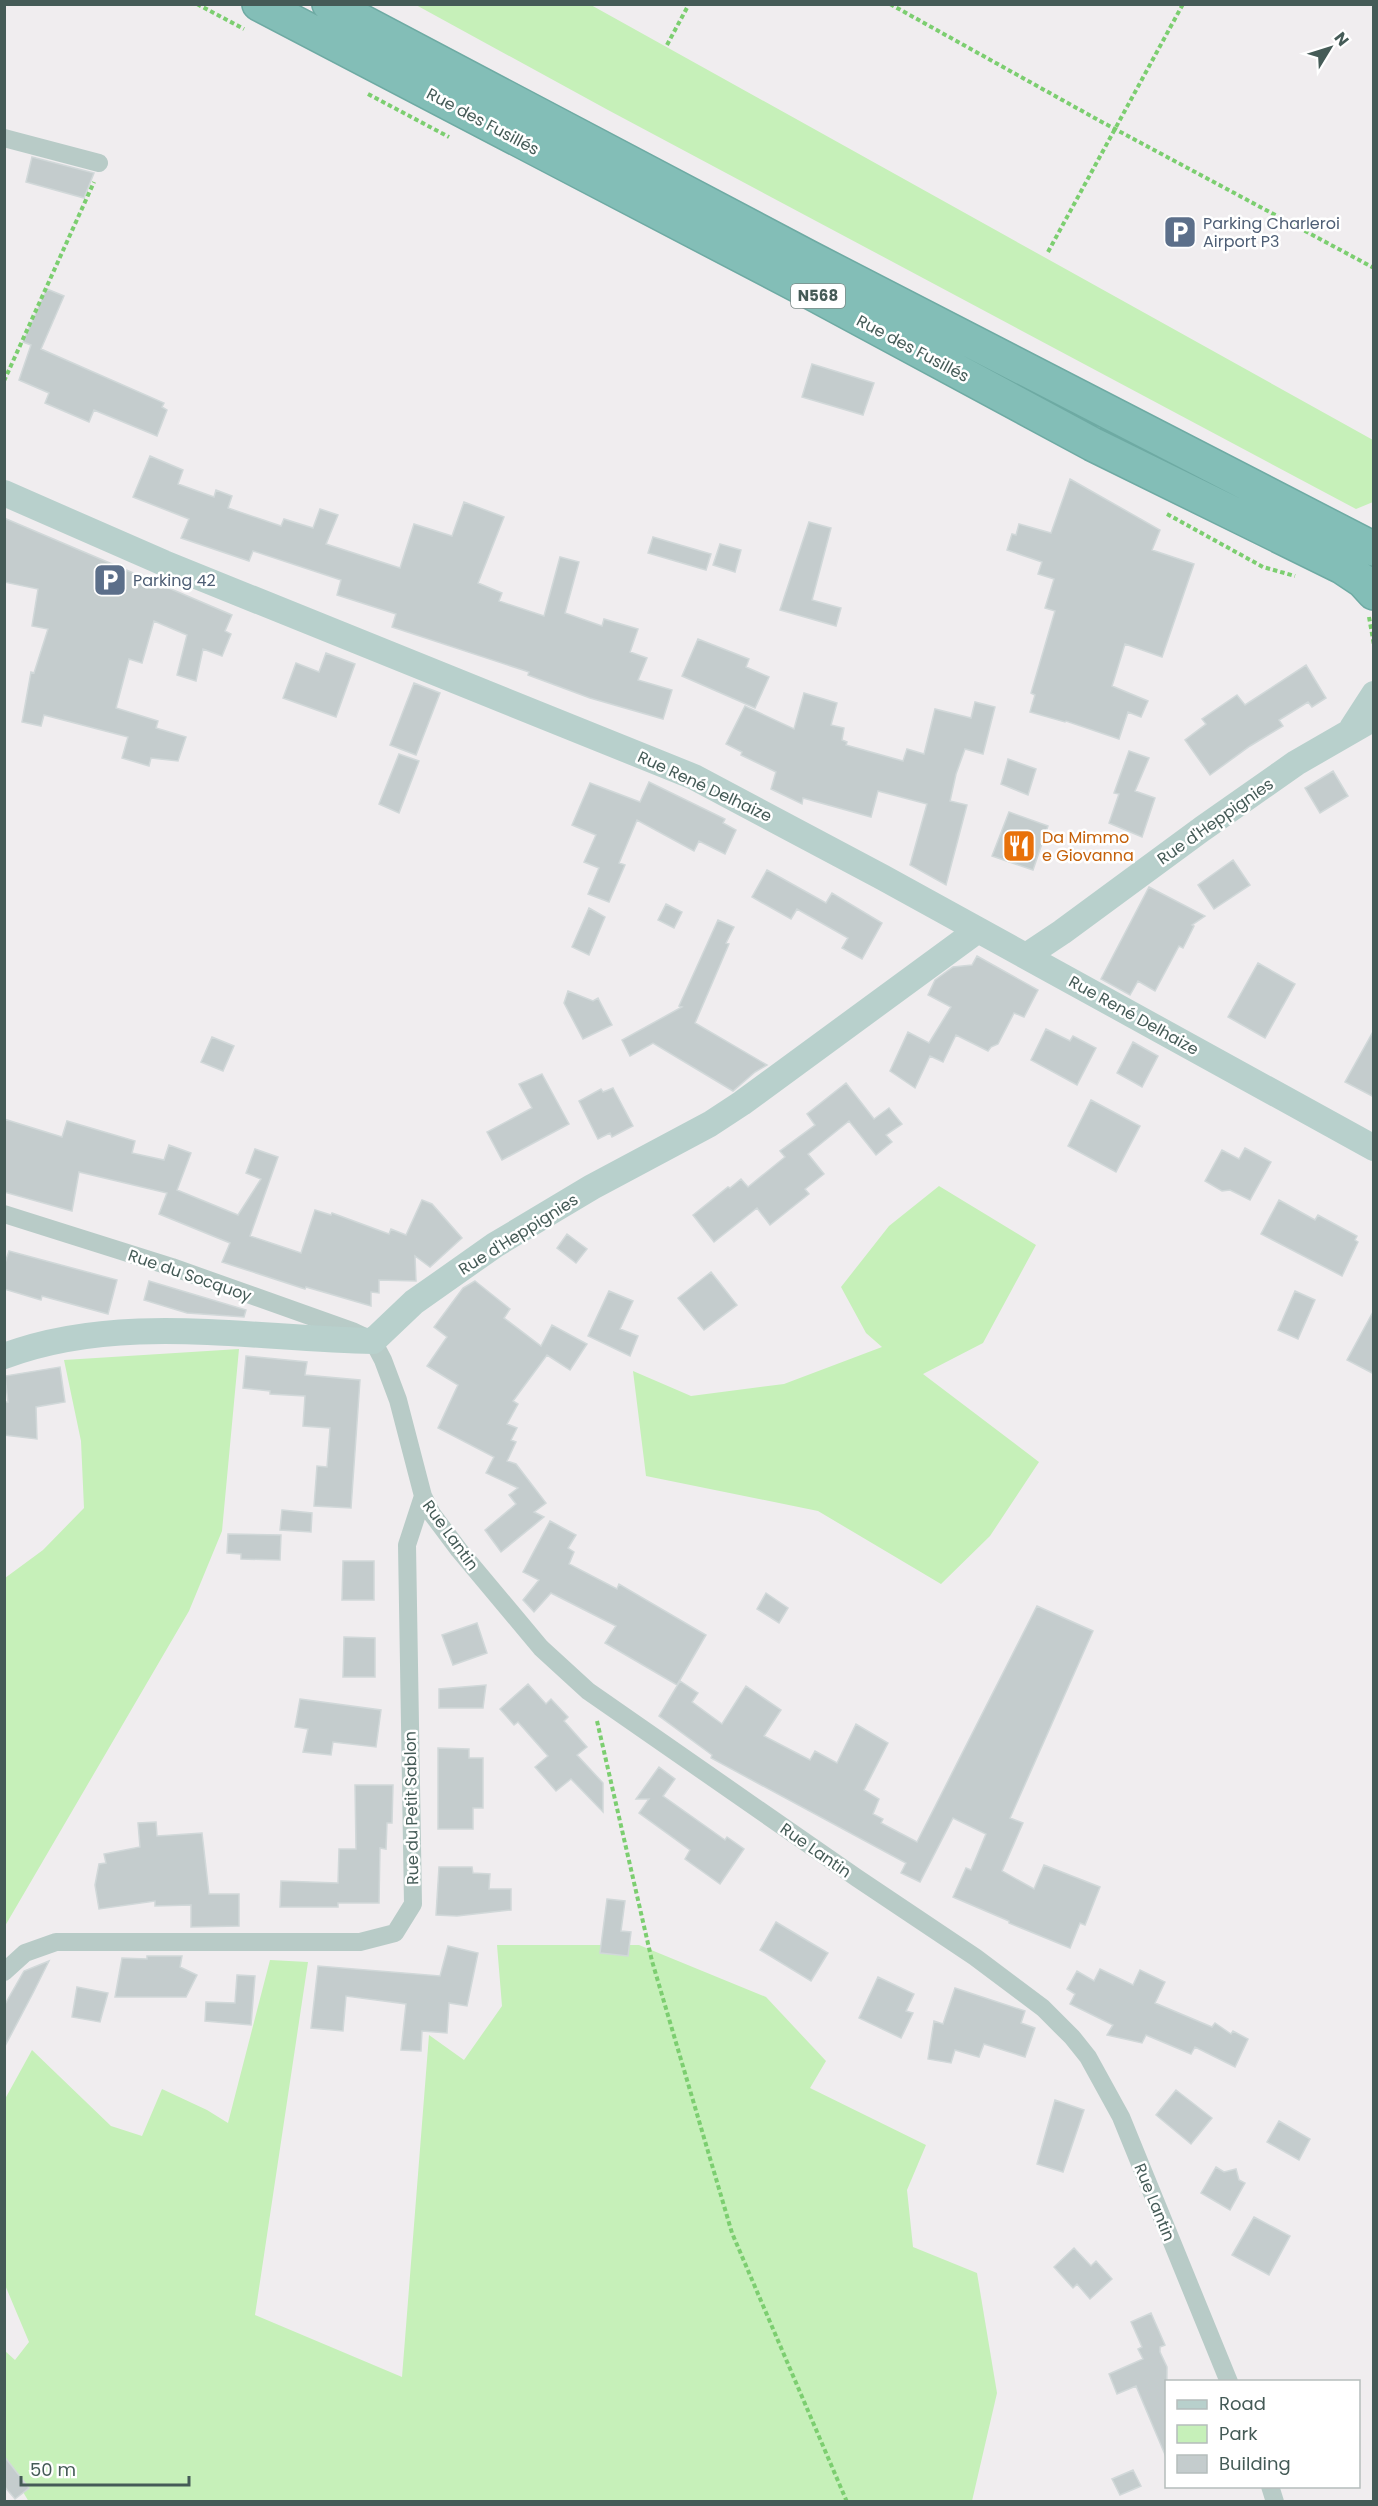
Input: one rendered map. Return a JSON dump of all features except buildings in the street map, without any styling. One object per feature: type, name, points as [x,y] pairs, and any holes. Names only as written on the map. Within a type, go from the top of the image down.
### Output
[{"type":"highway","name":"Rue des Fusillés","points":[[259,4],[799,286],[1092,444],[1342,567],[1364,581],[1374,593]]},
{"type":"highway","name":"Rue des Fusillés","points":[[329,4],[810,258],[1374,549]]},
{"type":"street","points":[[4,138],[99,163]]},
{"type":"street","name":"Rue René Delhaize","points":[[4,493],[174,567],[694,777],[1026,956],[1374,1148]]},
{"type":"street","name":"Rue d'Heppignies","points":[[1349,733],[1374,694]]},
{"type":"street","name":"Rue d'Heppignies","points":[[1026,956],[1273,780],[1374,718]]},
{"type":"street","name":"Rue d'Heppignies","points":[[373,1341],[414,1302],[495,1245],[592,1187],[710,1124],[978,930]]},
{"type":"street","name":"Rue du Socquoy","points":[[4,1214],[172,1267],[373,1341]]},
{"type":"street","points":[[4,1356],[48,1342],[106,1332],[164,1332],[373,1341]]},
{"type":"street","name":"Rue Lantin","points":[[373,1341],[398,1400],[423,1496],[432,1514],[541,1648],[588,1691],[975,1957],[1043,2008],[1072,2037],[1103,2082],[1120,2117],[1228,2380]]},
{"type":"street","name":"Rue du Petit Sablon","points":[[4,1972],[26,1953],[56,1942],[360,1942],[395,1933],[413,1904],[407,1545],[423,1496]]},
{"type":"path","points":[[667,45],[689,4]]},
{"type":"path","points":[[890,4],[1115,129],[1374,268]]},
{"type":"path","points":[[1048,252],[1183,4]]},
{"type":"path","points":[[4,381],[102,164],[99,163]]},
{"type":"path","points":[[588,1691],[596,1716],[652,1961],[732,2234],[847,2502]]},
{"type":"green space","points":[[416,5],[591,5],[1373,440],[1373,502],[1356,509],[608,110]]},
{"type":"green space","points":[[939,1186],[1036,1245],[983,1343],[923,1374],[1039,1462],[990,1536],[941,1584],[818,1511],[646,1476],[633,1371],[691,1396],[784,1384],[882,1347],[866,1333],[841,1287],[889,1226]]},
{"type":"green space","points":[[239,1349],[222,1531],[189,1611],[5,1926],[5,1578],[43,1550],[84,1508],[81,1441],[64,1360]]},
{"type":"green space","points":[[497,1945],[639,1945],[766,1997],[826,2061],[810,2088],[926,2145],[907,2190],[913,2247],[977,2273],[997,2393],[972,2501],[29,2502],[5,2462],[5,2351],[15,2360],[29,2342],[5,2285],[5,2099],[32,2050],[111,2126],[142,2136],[162,2089],[207,2110],[228,2123],[270,1960],[308,1962],[255,2315],[402,2377],[429,2035],[464,2060],[502,2006]]},
{"type":"place","name":"Parking Charleroi Airport P3","points":[[1180,232]]},
{"type":"place","name":"Parking 42","points":[[110,580]]},
{"type":"place","name":"Da Mimmo e Giovanna","points":[[1019,846]]}]
